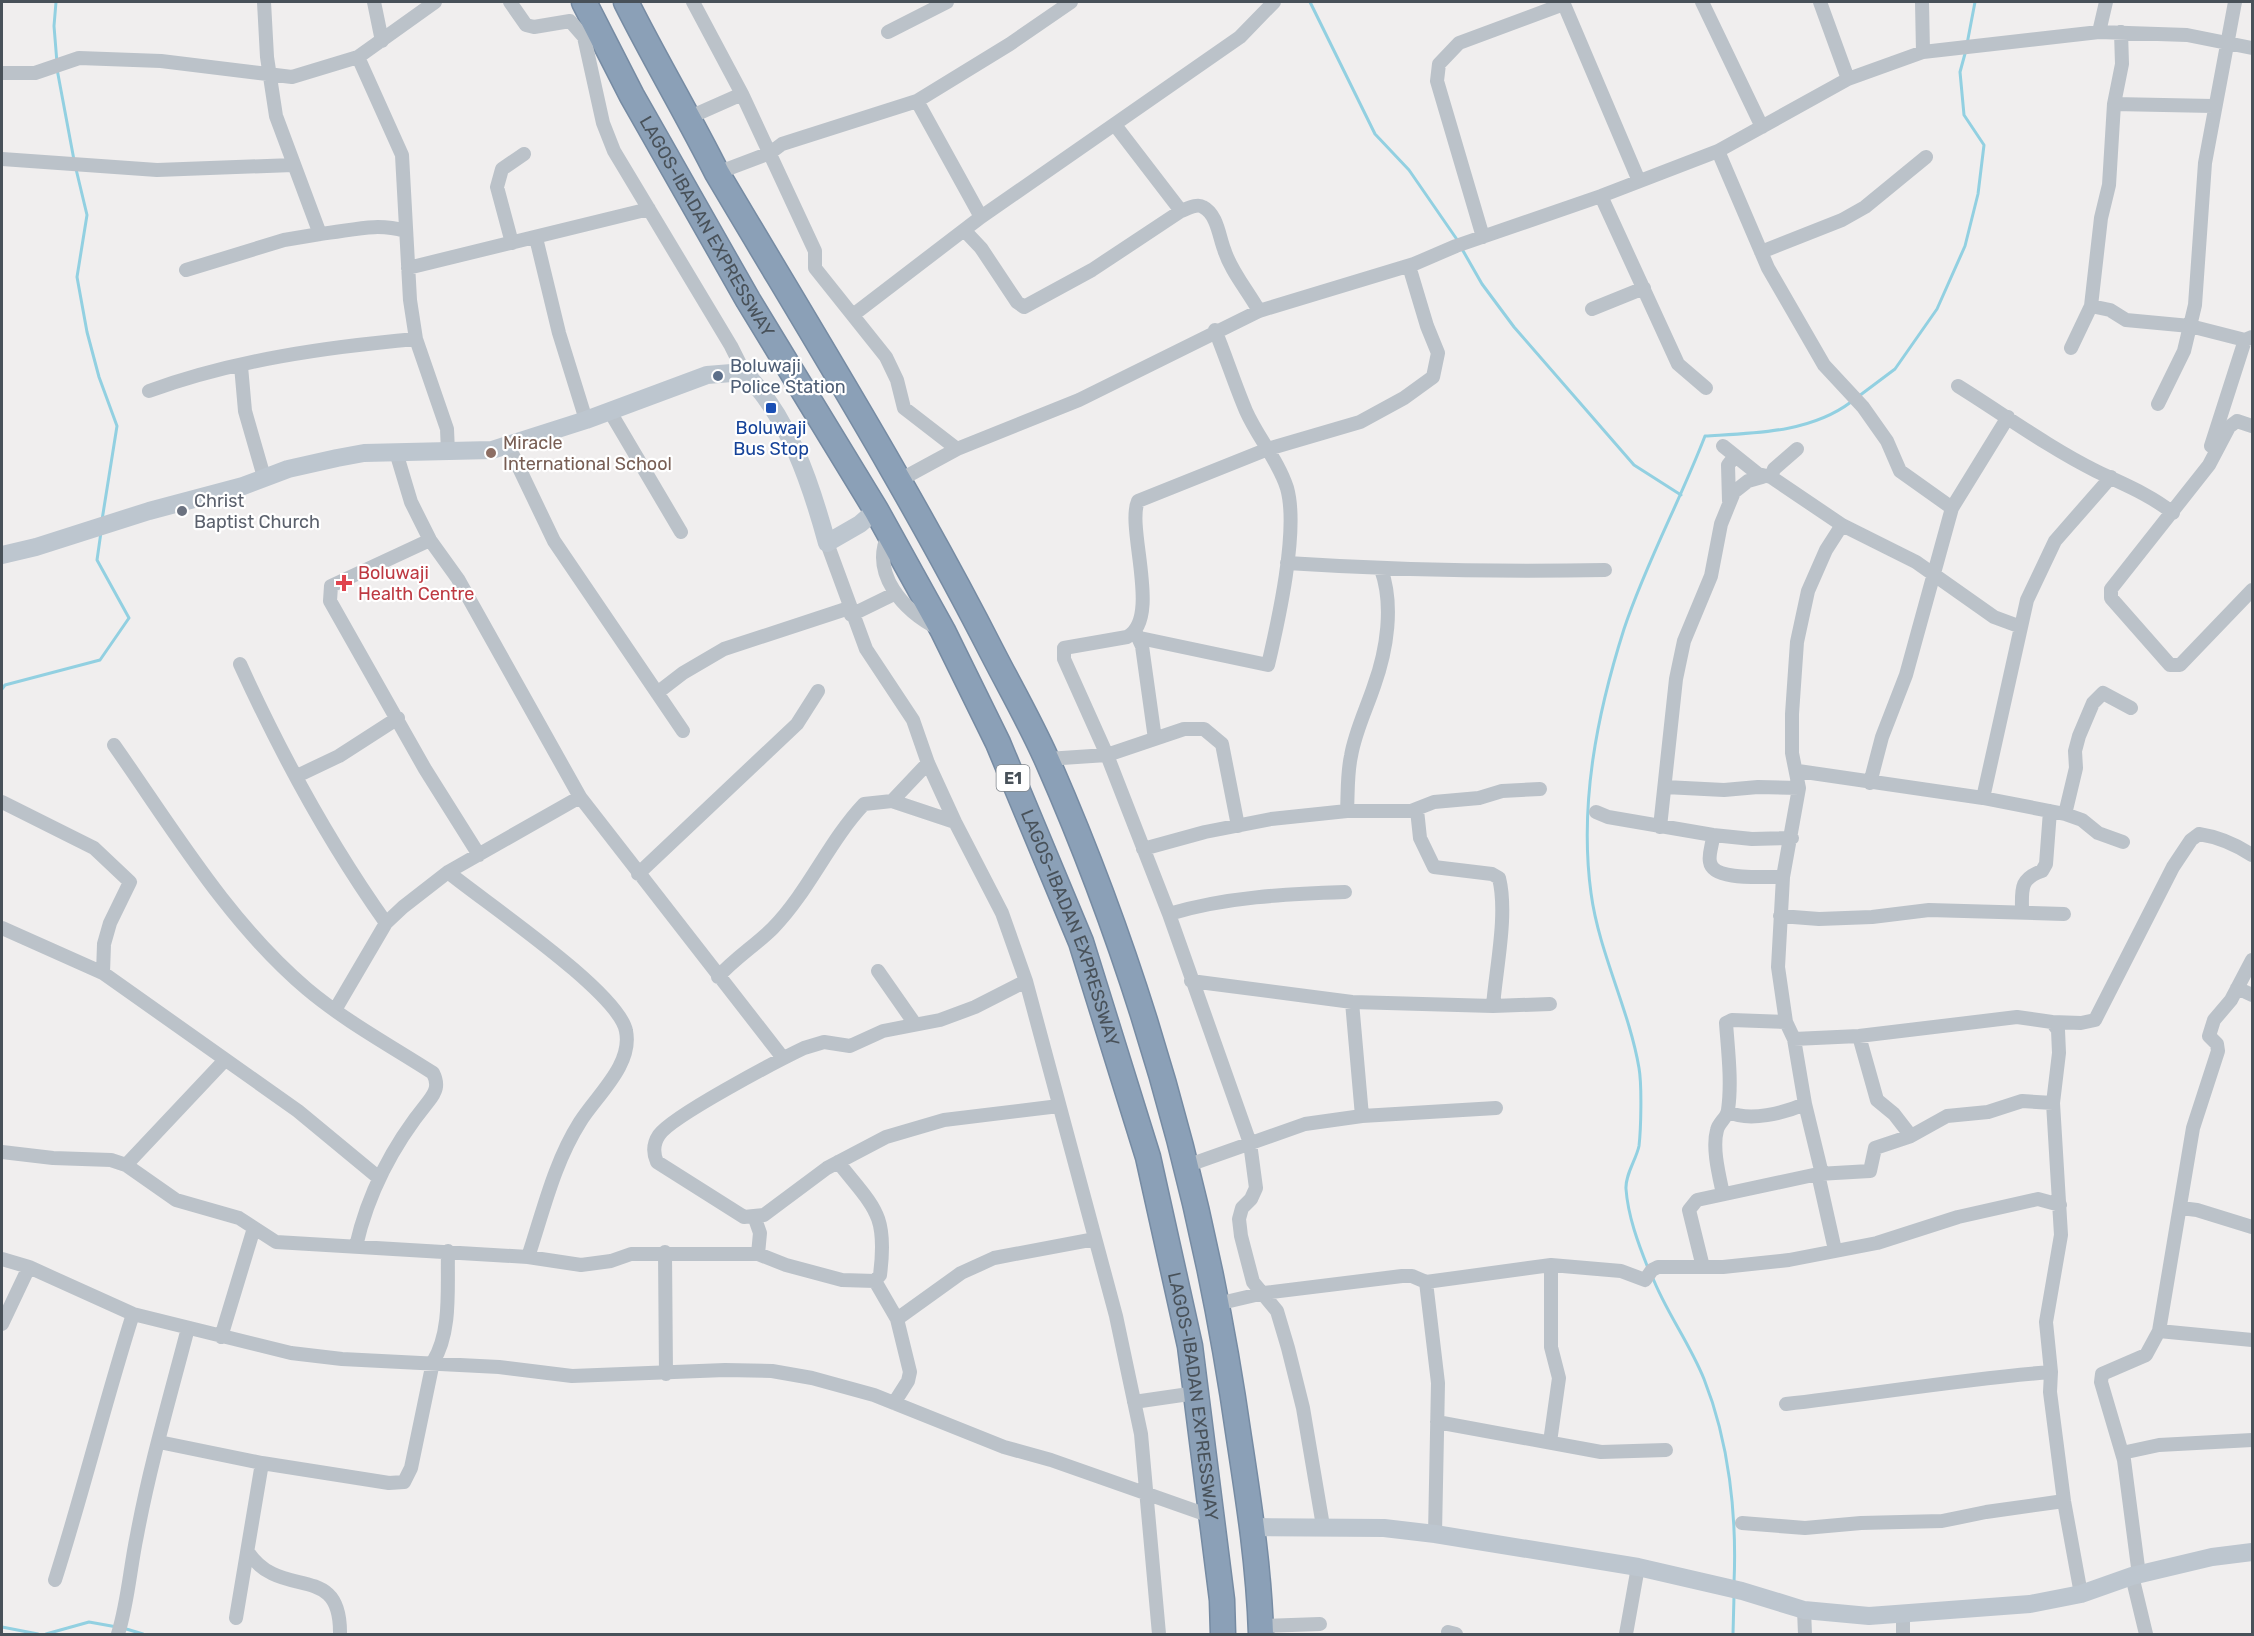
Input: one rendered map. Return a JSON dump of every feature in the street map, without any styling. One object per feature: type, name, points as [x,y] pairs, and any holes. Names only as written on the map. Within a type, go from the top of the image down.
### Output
[{"type":"highway","name":"LAGOS-IBADAN EXPRESSWAY","points":[[584,2],[632,96],[748,300],[876,510],[943,631],[998,742],[1081,942],[1148,1157],[1190,1346],[1213,1517],[1222,1600],[1223,1635]]},
{"type":"highway","name":"LAGOS-IBADAN EXPRESSWAY","points":[[626,2],[663,75],[690,117],[717,173],[952,573],[1047,759],[1140,1005],[1186,1166],[1217,1304],[1252,1527],[1261,1630]]},
{"type":"street","points":[[264,2],[263,22],[276,116],[320,234]]},
{"type":"street","points":[[374,2],[382,40]]},
{"type":"street","points":[[2,73],[35,73],[79,58],[161,61],[292,78],[358,57],[435,2]]},
{"type":"street","points":[[510,2],[526,25],[534,27],[570,21],[584,37],[607,132],[614,151],[731,346],[744,372],[765,395],[793,444],[814,495],[850,612],[866,649],[913,720],[928,763],[955,822],[1002,913],[1026,981],[1116,1316],[1134,1402],[1148,1496],[1159,1635]]},
{"type":"street","points":[[693,2],[742,94],[815,251],[815,268],[886,357],[897,380],[904,408],[957,450]]},
{"type":"street","points":[[888,32],[947,2]]},
{"type":"street","points":[[853,315],[981,217],[1240,37],[1274,2]]},
{"type":"street","points":[[1702,2],[1762,127]]},
{"type":"street","points":[[1820,2],[1848,78]]},
{"type":"street","points":[[1922,2],[1923,52]]},
{"type":"street","points":[[2099,32],[2106,2]]},
{"type":"street","points":[[2158,404],[2184,351],[2190,326],[2198,278],[2205,163],[2213,106],[2229,42],[2235,2]]},
{"type":"street","points":[[1483,237],[1444,109],[1437,81],[1439,64],[1460,42],[1564,3],[1639,181]]},
{"type":"street","points":[[717,173],[770,153],[782,144],[917,101],[1010,44],[1062,4]]},
{"type":"street","points":[[898,481],[957,450],[1078,400],[1259,310],[1409,266],[1718,151],[1848,78],[1923,52],[2099,32],[2187,35],[2253,48]]},
{"type":"street","points":[[2071,348],[2091,306],[2101,219],[2109,185],[2114,104],[2122,64],[2121,32]]},
{"type":"street","points":[[358,57],[402,155],[405,231],[416,339],[447,429],[448,452]]},
{"type":"street","points":[[690,117],[742,94]]},
{"type":"street","points":[[917,101],[981,217]]},
{"type":"street","points":[[2114,104],[2213,106]]},
{"type":"street","points":[[1115,124],[1181,211]]},
{"type":"street","points":[[1718,151],[1761,252],[1824,365],[1869,416],[1887,441],[1900,471],[1952,508]]},
{"type":"street","points":[[512,243],[497,187],[502,169],[524,154]]},
{"type":"street","points":[[1761,252],[1850,216],[1874,200],[1926,157]]},
{"type":"street","points":[[2,159],[157,170],[293,165]]},
{"type":"street","points":[[1601,196],[1678,364],[1706,388]]},
{"type":"street","points":[[964,230],[981,248],[1017,302],[1024,307],[1092,270],[1181,211],[1196,206],[1203,207],[1210,213],[1218,229],[1224,252],[1259,310]]},
{"type":"street","points":[[408,268],[649,209]]},
{"type":"street","points":[[186,270],[284,240],[373,225],[392,226],[405,231]]},
{"type":"street","points":[[536,238],[560,333],[586,420]]},
{"type":"street","points":[[1155,739],[1138,635],[1142,607],[1141,559],[1134,509],[1138,501],[1268,449],[1360,422],[1404,398],[1433,377],[1438,353],[1427,326],[1409,266]]},
{"type":"street","points":[[1592,309],[1644,288]]},
{"type":"street","points":[[2091,306],[2110,310],[2126,320],[2190,326],[2249,338],[2208,454],[2209,465]]},
{"type":"street","points":[[1215,330],[1247,412],[1268,449],[1287,490],[1289,530],[1287,563],[1278,622],[1268,665],[1138,635],[1064,648],[1064,658],[1107,755],[1169,914],[1250,1143],[1256,1188],[1251,1199],[1242,1208],[1239,1219],[1245,1259],[1253,1282],[1277,1311],[1301,1398],[1323,1526]]},
{"type":"street","points":[[148,391],[189,377],[291,354],[416,339]]},
{"type":"street","points":[[241,366],[245,411],[264,477]]},
{"type":"street","points":[[4,550],[36,547],[148,511],[337,458],[364,453],[492,450],[586,420],[707,375],[744,372]]},
{"type":"street","points":[[1958,386],[2086,465],[2157,500],[2173,513]]},
{"type":"street","points":[[609,410],[681,532]]},
{"type":"street","points":[[1870,783],[1882,736],[1906,675],[1932,572],[1952,508],[2008,417]]},
{"type":"street","points":[[2253,426],[2236,421],[2229,427],[2209,465],[2111,589],[2111,598],[2170,665],[2180,665],[2253,590]]},
{"type":"street","points":[[508,445],[554,541],[683,731]]},
{"type":"street","points":[[1723,446],[1842,525],[1916,562],[1994,616],[2021,627]]},
{"type":"street","points":[[1660,827],[1680,657],[1711,576],[1729,503],[1734,492],[1748,481],[1767,477],[1797,449]]},
{"type":"street","points":[[396,452],[411,502],[430,540],[458,579],[580,797],[783,1058]]},
{"type":"street","points":[[1729,503],[1728,465],[1735,456]]},
{"type":"street","points":[[1983,798],[2027,600],[2055,541],[2111,477]]},
{"type":"street","points":[[827,543],[860,524],[876,510]]},
{"type":"street","points":[[1835,1251],[1794,1039],[1786,1022],[1778,968],[1783,877],[1792,838],[1798,788],[1798,771],[1792,753],[1797,642],[1808,591],[1826,550],[1842,525]]},
{"type":"street","points":[[889,533],[883,546],[883,564],[894,594],[915,614],[943,631]]},
{"type":"street","points":[[430,540],[331,586],[332,607],[398,717],[424,769],[479,855]]},
{"type":"street","points":[[1287,563],[1381,569],[1522,572],[1605,570]]},
{"type":"street","points":[[1347,811],[1350,757],[1358,727],[1375,684],[1388,621],[1388,589],[1381,569]]},
{"type":"street","points":[[657,693],[683,673],[724,649],[850,612],[894,594]]},
{"type":"street","points":[[240,664],[297,776],[362,890],[386,922]]},
{"type":"street","points":[[638,874],[797,724],[818,691]]},
{"type":"street","points":[[2065,814],[2076,768],[2075,751],[2093,703],[2103,693],[2131,708]]},
{"type":"street","points":[[297,776],[339,756],[398,717]]},
{"type":"street","points":[[1047,759],[1107,755],[1184,729],[1204,729],[1222,744],[1238,826]]},
{"type":"street","points":[[114,745],[228,905],[254,936],[306,988],[335,1010],[432,1073],[437,1082],[435,1092],[418,1114],[379,1178],[364,1213],[356,1246]]},
{"type":"street","points":[[892,801],[928,763]]},
{"type":"street","points":[[1798,771],[1983,798],[2065,814],[2082,820],[2098,833],[2123,842]]},
{"type":"street","points":[[1665,787],[1724,790],[1758,787],[1798,788]]},
{"type":"street","points":[[1143,849],[1271,819],[1347,811],[1417,810],[1434,802],[1479,798],[1502,791],[1540,789]]},
{"type":"street","points":[[335,1010],[386,922],[448,872],[580,797]]},
{"type":"street","points":[[718,977],[732,961],[773,928],[804,889],[864,804],[892,801],[955,822]]},
{"type":"street","points":[[2,802],[94,848],[130,882],[110,923],[104,944],[103,973]]},
{"type":"street","points":[[1417,810],[1420,838],[1434,867],[1492,874],[1499,878],[1502,887],[1500,933],[1493,1006]]},
{"type":"street","points":[[2022,912],[2022,889],[2025,881],[2029,875],[2042,871],[2046,864],[2050,811]]},
{"type":"street","points":[[1596,812],[1608,817],[1713,835],[1752,839],[1792,838]]},
{"type":"street","points":[[1794,1039],[1859,1036],[2017,1017],[2052,1022],[2081,1023],[2096,1020],[2173,867],[2191,840],[2199,834],[2211,835],[2227,840],[2253,855]]},
{"type":"street","points":[[1713,835],[1710,863],[1713,870],[1723,875],[1783,877]]},
{"type":"street","points":[[448,872],[566,963],[605,999],[626,1030],[626,1045],[615,1075],[604,1087],[566,1147],[528,1257]]},
{"type":"street","points":[[1169,914],[1191,907],[1279,894],[1345,892]]},
{"type":"street","points":[[1780,916],[1819,920],[1872,917],[1929,910],[2064,914]]},
{"type":"street","points":[[2,928],[103,973],[224,1061],[298,1111],[379,1178]]},
{"type":"street","points":[[2146,1635],[2135,1576],[2122,1453],[2101,1382],[2102,1374],[2146,1355],[2159,1331],[2193,1128],[2218,1051],[2217,1044],[2209,1036],[2210,1027],[2253,960]]},
{"type":"street","points":[[878,971],[915,1024]]},
{"type":"street","points":[[1026,981],[975,1007],[940,1020],[883,1031],[850,1046],[825,1042],[804,1048],[783,1058],[685,1115],[661,1132],[654,1145],[657,1162],[744,1217],[764,1215],[838,1162],[886,1137],[944,1120],[1059,1106]]},
{"type":"street","points":[[1191,981],[1352,1002],[1493,1006],[1550,1004]]},
{"type":"street","points":[[2237,988],[2253,995]]},
{"type":"street","points":[[1352,1002],[1362,1116]]},
{"type":"street","points":[[1723,1194],[1718,1171],[1716,1135],[1718,1126],[1728,1112],[1729,1059],[1726,1023],[1732,1020],[1786,1022]]},
{"type":"street","points":[[2052,1022],[2058,1030],[2059,1053],[2053,1103],[2061,1235],[2046,1322],[2051,1372],[2050,1392],[2064,1501],[2080,1594]]},
{"type":"street","points":[[1859,1036],[1877,1101],[1894,1114],[1911,1136]]},
{"type":"street","points":[[126,1165],[224,1061]]},
{"type":"street","points":[[1703,1267],[1691,1205],[1697,1200],[1820,1174],[1870,1171],[1875,1148],[1911,1136],[1947,1116],[1988,1112],[2022,1101],[2053,1103]]},
{"type":"street","points":[[1728,1112],[1745,1116],[1787,1112],[1805,1104]]},
{"type":"street","points":[[1186,1166],[1305,1124],[1362,1116],[1496,1108]]},
{"type":"street","points":[[2,1152],[62,1159],[111,1160],[126,1165],[176,1200],[239,1218],[276,1242],[528,1257],[581,1265],[611,1261],[631,1254],[664,1252],[758,1254],[786,1265],[842,1280],[875,1281]]},
{"type":"street","points":[[838,1162],[878,1212],[882,1227],[883,1250],[880,1275],[875,1281]]},
{"type":"street","points":[[1217,1304],[1264,1293],[1402,1276],[1412,1276],[1426,1282],[1551,1265],[1621,1271],[1645,1280],[1652,1270],[1658,1267],[1703,1267],[1790,1260],[1876,1243],[1958,1217],[2038,1199],[2060,1205]]},
{"type":"street","points":[[2181,1208],[2197,1210],[2253,1227]]},
{"type":"street","points":[[754,1216],[760,1233],[758,1254]]},
{"type":"street","points":[[221,1337],[254,1228]]},
{"type":"street","points":[[897,1319],[961,1273],[994,1258],[1095,1239]]},
{"type":"street","points":[[159,1442],[262,1464],[389,1483],[404,1482],[411,1468],[433,1362],[440,1350],[444,1332],[448,1251]]},
{"type":"street","points":[[664,1252],[666,1374]]},
{"type":"street","points":[[2,1259],[29,1267],[133,1314],[291,1353],[342,1359],[433,1362],[572,1376],[725,1370],[772,1371],[812,1378],[894,1403],[984,1440],[1051,1460],[1213,1517]]},
{"type":"street","points":[[1550,1442],[1558,1378],[1551,1347],[1551,1265]]},
{"type":"street","points":[[2,1324],[29,1267]]},
{"type":"street","points":[[875,1281],[897,1319],[910,1372],[908,1381],[894,1403]]},
{"type":"street","points":[[1426,1282],[1438,1383],[1435,1534]]},
{"type":"street","points":[[55,1580],[86,1482],[100,1420],[133,1314]]},
{"type":"street","points":[[118,1635],[126,1607],[136,1536],[188,1328]]},
{"type":"street","points":[[2159,1331],[2253,1340]]},
{"type":"street","points":[[1786,1404],[1900,1391],[1973,1378],[2051,1372]]},
{"type":"street","points":[[1134,1402],[1196,1392]]},
{"type":"street","points":[[1437,1422],[1601,1452],[1666,1450]]},
{"type":"street","points":[[2122,1453],[2159,1445],[2253,1440]]},
{"type":"street","points":[[237,1618],[262,1464]]},
{"type":"street","points":[[1742,1524],[1805,1528],[1861,1523],[1942,1521],[2064,1501]]},
{"type":"street","points":[[1252,1527],[1384,1528],[1435,1534],[1638,1568],[1742,1591],[1804,1610],[1869,1616],[2030,1604],[2080,1594],[2135,1576],[2212,1557],[2253,1552]]},
{"type":"street","points":[[248,1552],[256,1564],[280,1579],[325,1589],[335,1599],[340,1635]]},
{"type":"street","points":[[1626,1635],[1638,1568]]},
{"type":"street","points":[[1804,1610],[1805,1635]]},
{"type":"street","points":[[1903,1615],[1903,1635]]},
{"type":"street","points":[[1261,1630],[1313,1628]]},
{"type":"waterway","points":[[56,2],[54,26],[57,63]]},
{"type":"waterway","points":[[1310,2],[1375,134],[1409,170],[1458,241]]},
{"type":"waterway","points":[[1967,44],[1975,2]]},
{"type":"waterway","points":[[1859,396],[1895,369],[1937,309],[1965,246],[1978,194],[1984,145],[1964,115],[1960,72],[1966,50]]},
{"type":"waterway","points":[[57,69],[74,160]]},
{"type":"waterway","points":[[76,169],[87,215],[77,277],[87,332],[99,377],[117,426],[102,520]]},
{"type":"waterway","points":[[1462,249],[1482,284],[1514,327],[1634,465],[1681,495]]},
{"type":"waterway","points":[[1648,1268],[1631,1219],[1626,1189],[1627,1178],[1639,1146],[1641,1107],[1639,1068],[1628,1024],[1600,937],[1591,893],[1588,860],[1589,793],[1606,694],[1614,661],[1633,604],[1705,436],[1762,432],[1800,426],[1818,420],[1851,402]]},
{"type":"waterway","points":[[2,689],[5,685],[100,660],[129,618],[97,560],[101,532]]},
{"type":"waterway","points":[[1652,1276],[1698,1365],[1720,1428],[1730,1479],[1734,1531],[1734,1583]]},
{"type":"waterway","points":[[1733,1634],[1734,1596]]},
{"type":"waterway","points":[[46,1634],[89,1622],[117,1627]]},
{"type":"waterway","points":[[2,1627],[38,1634]]},
{"type":"waterway","points":[[123,1628],[143,1634]]},
{"type":"place","name":"Boluwaji Police Station","points":[[718,376]]},
{"type":"place","name":"Boluwaji Bus Stop","points":[[771,408]]},
{"type":"place","name":"Miracle International School","points":[[491,453]]},
{"type":"place","name":"Christ Baptist Church","points":[[182,511]]},
{"type":"place","name":"Boluwaji Health Centre","points":[[344,583]]}]
